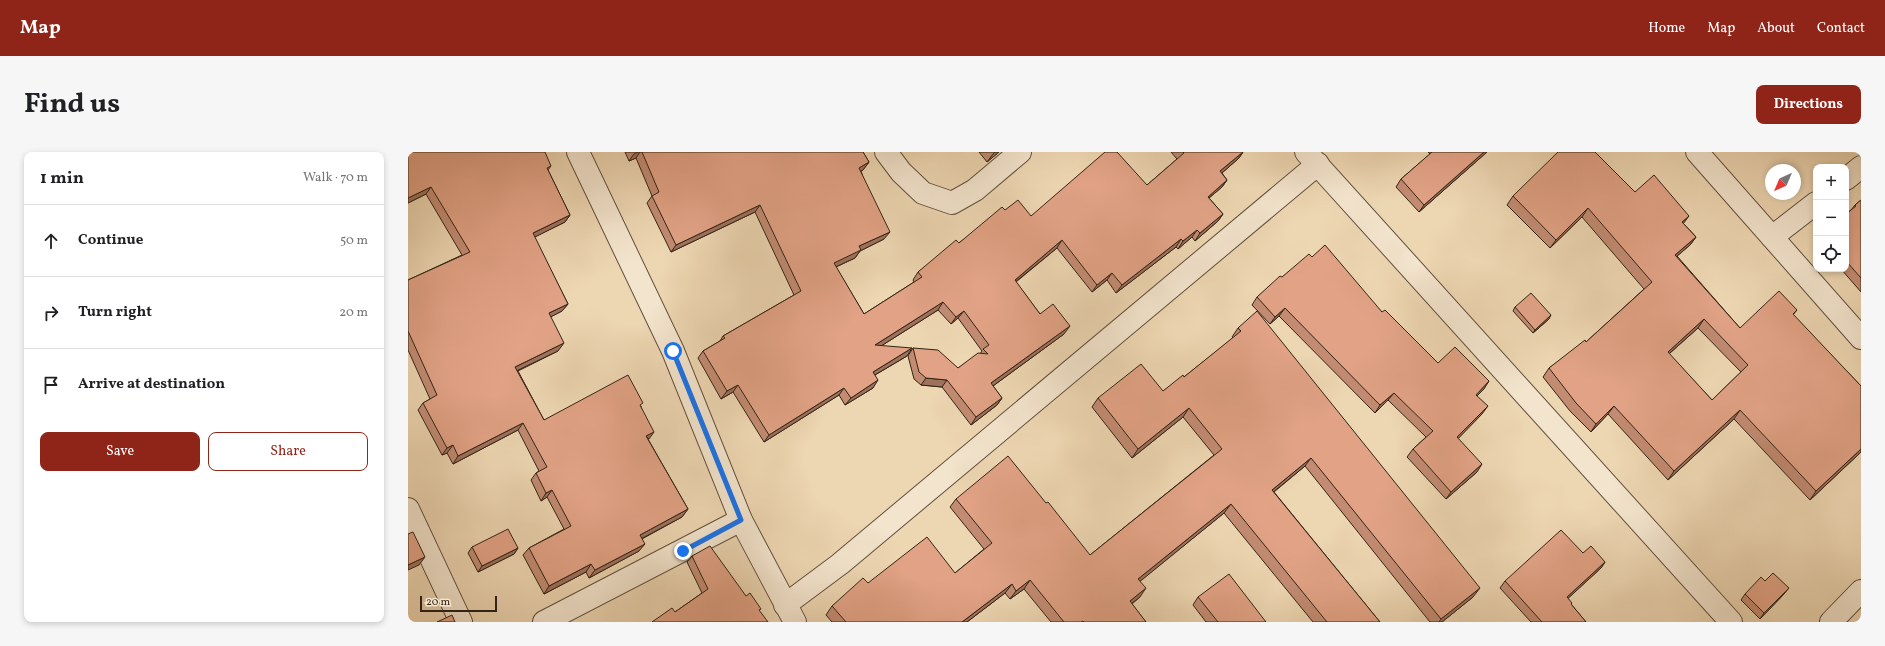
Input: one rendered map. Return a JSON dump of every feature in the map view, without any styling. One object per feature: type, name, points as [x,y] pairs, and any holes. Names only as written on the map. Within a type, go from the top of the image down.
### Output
[{"type":"street","points":[[578,152],[673,351],[741,520],[790,613],[840,564],[1312,158],[1731,622]]},
{"type":"street","points":[[886,152],[901,172],[923,193],[952,203],[975,190],[1020,152]]},
{"type":"street","points":[[1697,152],[1861,338]]},
{"type":"street","points":[[1849,177],[1861,167]]},
{"type":"street","points":[[1772,237],[1813,205]]},
{"type":"street","points":[[408,509],[462,622]]},
{"type":"street","points":[[544,622],[741,520]]},
{"type":"street","points":[[1831,622],[1858,601]]},
{"type":"building","points":[[408,152],[545,152],[551,166],[547,168],[570,215],[533,233],[568,304],[549,313],[564,343],[515,367],[544,420],[628,375],[643,403],[640,405],[654,432],[646,436],[688,509],[640,535],[645,544],[595,570],[591,564],[549,586],[529,548],[571,526],[552,490],[546,493],[536,473],[547,467],[523,423],[458,456],[453,445],[447,448],[423,403],[437,395],[408,331],[408,280],[470,252],[431,187],[408,198]]},
{"type":"building","points":[[642,152],[863,152],[869,162],[859,168],[890,232],[859,246],[861,250],[834,263],[864,314],[922,277],[918,272],[956,240],[959,243],[1002,207],[1005,210],[1018,200],[1031,216],[1105,152],[1117,152],[1147,185],[1184,153],[1183,152],[1243,152],[1220,171],[1227,180],[1208,197],[1223,214],[1200,233],[1197,230],[1183,241],[1181,239],[1122,285],[1112,273],[1097,285],[1062,240],[1015,280],[1040,314],[1053,304],[1070,326],[991,383],[1002,398],[976,417],[947,380],[926,378],[919,372],[913,348],[938,350],[958,368],[978,353],[988,354],[983,349],[989,345],[964,311],[956,317],[943,302],[875,345],[912,348],[873,372],[878,380],[851,398],[844,388],[769,435],[738,385],[727,391],[703,351],[725,338],[723,336],[801,291],[760,205],[676,245],[652,196],[659,192]]},
{"type":"building","points":[[1432,152],[1484,152],[1424,205],[1401,179]]},
{"type":"building","points":[[1558,152],[1595,152],[1635,192],[1654,175],[1689,216],[1682,222],[1696,237],[1675,255],[1740,328],[1779,291],[1797,310],[1793,314],[1861,386],[1861,449],[1816,491],[1740,410],[1674,471],[1614,406],[1596,424],[1576,403],[1549,368],[1585,340],[1586,342],[1652,282],[1588,208],[1556,240],[1513,196]],"holes":[[[1704,319],[1748,365],[1712,400],[1668,352]]]},
{"type":"building","points":[[1861,200],[1861,278],[1849,264],[1849,212],[1856,206],[1855,205]]},
{"type":"building","points":[[1325,245],[1382,312],[1385,310],[1438,363],[1455,347],[1489,381],[1476,395],[1488,406],[1457,437],[1482,464],[1451,492],[1413,449],[1433,431],[1394,393],[1380,405],[1285,308],[1275,317],[1257,297],[1280,276],[1282,277],[1309,254],[1312,257]]},
{"type":"building","points":[[1531,293],[1551,315],[1535,330],[1515,307]]},
{"type":"building","points":[[1257,311],[1480,588],[1441,619],[1311,458],[1272,490],[1380,622],[1327,622],[1231,504],[1138,579],[1146,588],[1130,601],[1146,622],[1064,622],[1030,580],[1016,591],[1012,584],[962,622],[846,622],[832,606],[863,578],[868,583],[927,537],[955,573],[992,543],[956,499],[1008,456],[1046,503],[1048,502],[1090,555],[1222,449],[1189,408],[1138,449],[1098,398],[1141,364],[1163,391],[1183,375],[1184,377],[1241,331],[1238,328]]},
{"type":"building","points":[[508,529],[518,548],[482,566],[472,547]]},
{"type":"building","points":[[1561,530],[1583,553],[1591,546],[1605,562],[1567,597],[1586,622],[1542,622],[1505,581]]},
{"type":"building","points":[[413,532],[425,557],[408,565],[408,534]]},
{"type":"building","points":[[710,546],[746,596],[750,593],[761,609],[759,610],[768,622],[652,622],[672,608],[675,612],[708,589],[692,556]]},
{"type":"building","points":[[1773,573],[1789,588],[1764,613],[1745,594],[1761,577],[1765,581]]},
{"type":"building","points":[[1229,574],[1266,622],[1218,622],[1198,597]]},
{"type":"building","points":[[452,615],[455,622],[437,622]]},
{"type":"route","points":[[673,351],[741,520],[683,551]]}]
